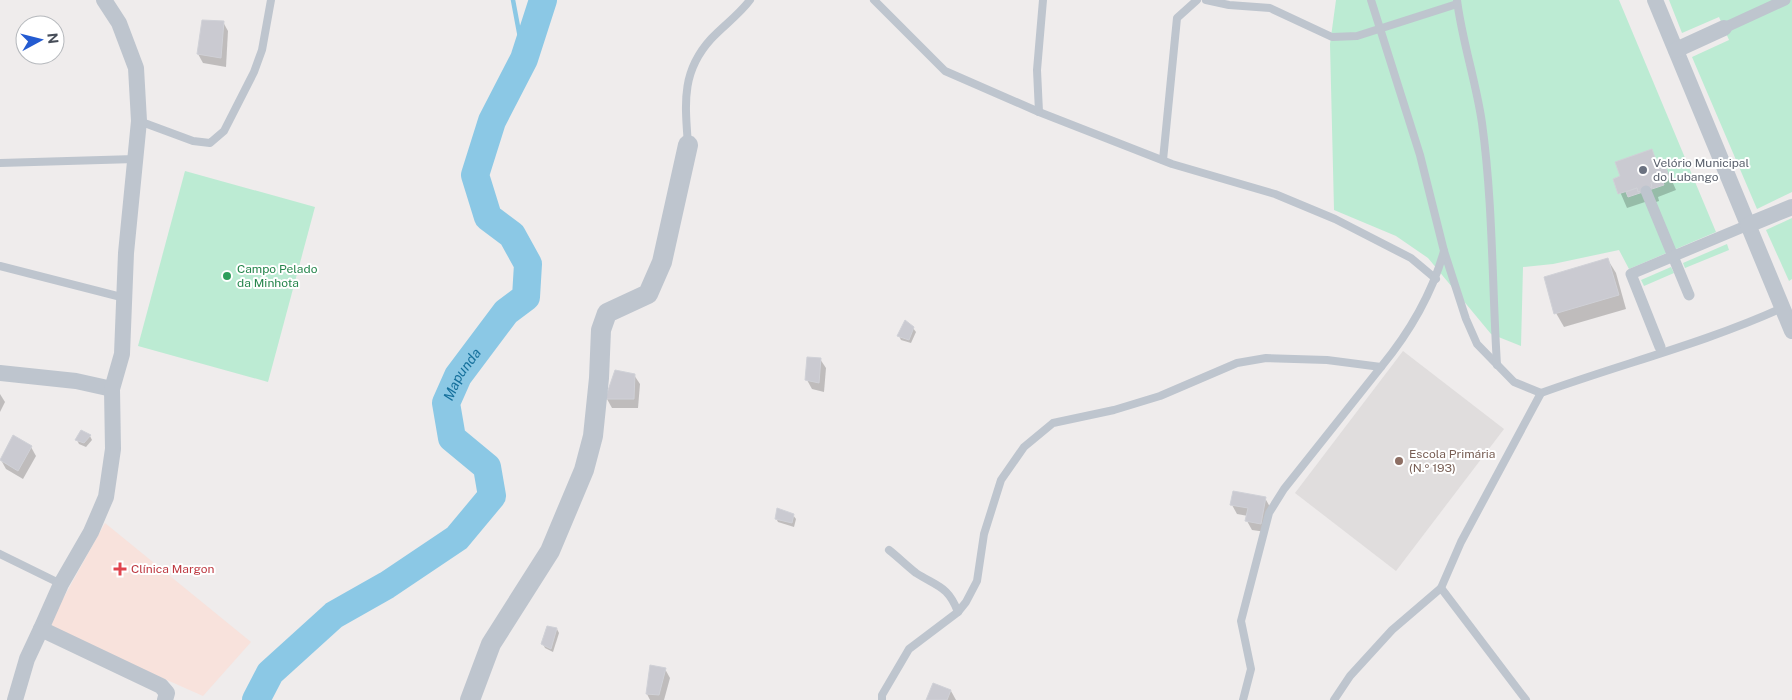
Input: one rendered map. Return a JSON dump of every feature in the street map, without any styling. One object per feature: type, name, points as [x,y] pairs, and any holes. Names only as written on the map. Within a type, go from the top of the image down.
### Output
[{"type":"street","points":[[15,700],[27,659],[61,584],[91,532],[106,497],[113,449],[112,389],[122,354],[139,121],[136,68],[119,23],[104,0]]},
{"type":"street","points":[[1655,0],[1792,331]]},
{"type":"street","points":[[1676,50],[1785,0]]},
{"type":"street","points":[[470,700],[491,644],[550,551],[584,470],[593,436],[599,378],[601,330],[607,313],[648,294],[662,262],[688,145]]},
{"type":"street","points":[[1646,191],[1690,295]]},
{"type":"street","points":[[1660,348],[1631,274],[1792,206]]},
{"type":"street","points":[[0,373],[76,381],[112,389]]},
{"type":"street","points":[[41,629],[160,686],[167,693],[165,700]]},
{"type":"lane","points":[[139,121],[193,141],[210,143],[224,131],[254,72],[262,50],[271,0]]},
{"type":"lane","points":[[688,145],[684,97],[691,68],[711,39],[743,10],[750,0]]},
{"type":"lane","points":[[874,0],[945,71],[1039,112],[1163,160],[1275,194],[1336,219],[1410,258],[1436,279]]},
{"type":"lane","points":[[1039,112],[1037,70],[1043,0]]},
{"type":"lane","points":[[1163,160],[1177,18],[1196,0]]},
{"type":"lane","points":[[1206,0],[1229,5],[1270,8],[1332,37],[1357,36],[1457,2],[1482,121],[1490,207],[1491,274],[1497,364]]},
{"type":"lane","points":[[1370,0],[1420,155],[1444,251],[1466,319],[1477,344],[1514,382],[1541,393]]},
{"type":"lane","points":[[0,163],[135,159]]},
{"type":"lane","points":[[1243,700],[1251,669],[1241,621],[1269,513],[1284,489],[1402,342],[1436,279],[1444,251]]},
{"type":"lane","points":[[0,266],[125,298]]},
{"type":"lane","points":[[1334,700],[1350,676],[1392,630],[1441,588],[1461,542],[1541,393],[1585,377],[1622,367],[1782,308]]},
{"type":"lane","points":[[882,700],[882,695],[909,649],[958,612],[977,580],[984,534],[1001,480],[1024,447],[1053,423],[1114,410],[1160,396],[1237,363],[1256,360],[1327,360],[1381,367]]},
{"type":"lane","points":[[888,550],[916,572],[943,587],[952,596],[958,612]]},
{"type":"lane","points":[[0,554],[61,584]]},
{"type":"lane","points":[[1441,588],[1526,700]]},
{"type":"shaded area","name":"Escola Primária (N.º 193)","points":[[1403,351],[1504,429],[1396,571],[1295,493]]},
{"type":"shaded area","name":"Clínica Margon","points":[[105,523],[251,642],[203,696],[54,630],[51,623],[54,615]]},
{"type":"green space","points":[[1336,0],[1619,0],[1716,232],[1629,269],[1619,250],[1553,264],[1523,267],[1521,346],[1491,334],[1428,258],[1396,236],[1334,210],[1330,44]]},
{"type":"green space","points":[[1669,0],[1792,0],[1792,192],[1757,209],[1692,57],[1729,40],[1719,17],[1682,33]]},
{"type":"green space","name":"Campo Pelado da Minhota","points":[[185,171],[315,207],[268,382],[138,346]]},
{"type":"green space","points":[[1792,218],[1792,279],[1789,281],[1766,230]]},
{"type":"green space","points":[[1727,244],[1729,250],[1685,268],[1683,263]]},
{"type":"green space","points":[[1671,267],[1674,273],[1644,286],[1641,280]]},
{"type":"building","points":[[202,20],[224,21],[221,58],[197,54]]},
{"type":"building","name":"Velório Municipal do Lubango","points":[[1652,149],[1657,164],[1664,161],[1669,177],[1651,183],[1652,187],[1638,192],[1637,188],[1618,194],[1613,179],[1620,176],[1615,162]]},
{"type":"building","points":[[1662,179],[1664,185],[1628,197],[1626,192],[1637,188],[1638,192],[1652,187],[1651,183]]},
{"type":"building","points":[[1608,258],[1619,295],[1554,314],[1544,277]]},
{"type":"building","points":[[905,320],[914,327],[909,340],[897,336]]},
{"type":"building","points":[[807,357],[821,358],[819,383],[805,380]]},
{"type":"building","points":[[615,370],[635,374],[634,399],[605,399]]},
{"type":"building","points":[[81,430],[91,435],[84,443],[75,440]]},
{"type":"building","points":[[13,435],[32,446],[18,471],[0,460]]},
{"type":"building","points":[[1233,491],[1266,497],[1261,524],[1245,521],[1248,508],[1230,505]]},
{"type":"building","points":[[777,508],[794,514],[792,523],[775,519]]},
{"type":"building","points":[[547,626],[557,628],[551,649],[541,644]]},
{"type":"building","points":[[650,665],[666,668],[659,695],[646,694]]},
{"type":"building","points":[[933,683],[951,690],[947,700],[926,700]]},
{"type":"waterway","points":[[513,0],[524,59]]},
{"type":"waterway","name":"Mapunda","points":[[256,700],[270,673],[334,615],[387,585],[457,538],[492,496],[487,467],[452,438],[446,403],[458,376],[506,312],[526,297],[528,264],[512,235],[488,217],[475,175],[492,121],[524,59],[543,0]]},
{"type":"place","name":"Velório Municipal do Lubango","points":[[1643,170]]},
{"type":"place","name":"Campo Pelado da Minhota","points":[[227,276]]},
{"type":"place","name":"Escola Primária (N.º 193)","points":[[1399,461]]},
{"type":"place","name":"Clínica Margon","points":[[120,569]]}]
